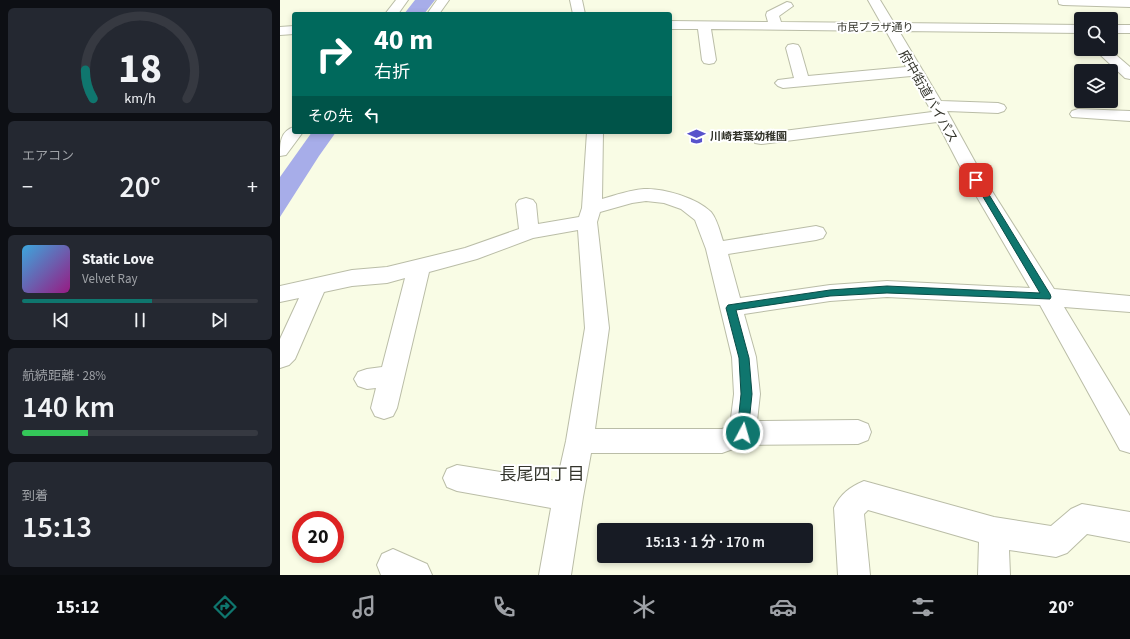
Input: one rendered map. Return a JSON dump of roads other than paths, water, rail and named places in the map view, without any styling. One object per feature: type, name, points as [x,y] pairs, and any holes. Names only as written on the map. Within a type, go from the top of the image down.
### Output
[{"type":"street","points":[[393,12],[402,0]]},
{"type":"street","points":[[434,12],[443,0]]},
{"type":"street","points":[[576,0],[579,12]]},
{"type":"street","name":"府中街道バイパス","points":[[874,0],[939,111],[976,180],[1047,297],[1130,441]]},
{"type":"street","points":[[1062,1],[1130,3]]},
{"type":"street","points":[[1062,1],[1074,19]]},
{"type":"street","points":[[776,26],[772,15],[787,6]]},
{"type":"street","name":"市民プラザ通り","points":[[672,25],[890,27],[1074,24]]},
{"type":"street","points":[[704,26],[709,60]]},
{"type":"street","points":[[1118,29],[1130,29]]},
{"type":"street","points":[[280,31],[292,30]]},
{"type":"street","points":[[793,48],[802,81]]},
{"type":"street","points":[[1109,56],[1130,75]]},
{"type":"street","points":[[783,83],[915,71]]},
{"type":"street","points":[[761,139],[939,111],[998,108]]},
{"type":"street","points":[[1078,114],[1130,116]]},
{"type":"street","points":[[280,151],[293,134]]},
{"type":"street","points":[[555,575],[568,498],[580,442],[597,328],[590,215],[595,134]]},
{"type":"street","points":[[280,294],[352,278],[387,275],[470,254],[530,232],[590,215],[630,197],[646,195],[667,198],[688,205],[704,217],[716,249],[744,358],[747,394],[743,433]]},
{"type":"street","points":[[526,204],[530,232]]},
{"type":"street","points":[[716,249],[816,233]]},
{"type":"street","points":[[384,408],[419,267]]},
{"type":"street","points":[[280,358],[286,352],[315,287]]},
{"type":"street","points":[[731,308],[830,293],[887,289],[1047,297],[1130,304]]},
{"type":"street","points":[[367,379],[392,376]]},
{"type":"street","points":[[580,442],[722,441],[743,433],[858,432]]},
{"type":"street","points":[[457,478],[568,498]]},
{"type":"street","points":[[854,575],[849,508],[864,496],[994,532],[1056,542],[1082,519],[1130,527]]},
{"type":"street","points":[[994,532],[994,575]]},
{"type":"water","points":[[415,0],[435,0],[426,12],[406,12]]},
{"type":"water","points":[[311,134],[335,134],[280,217],[280,177]]},
{"type":"place","name":"川崎若葉幼稚園","points":[[697,136]]},
{"type":"district","name":"長尾四丁目","points":[[542,474]]}]
